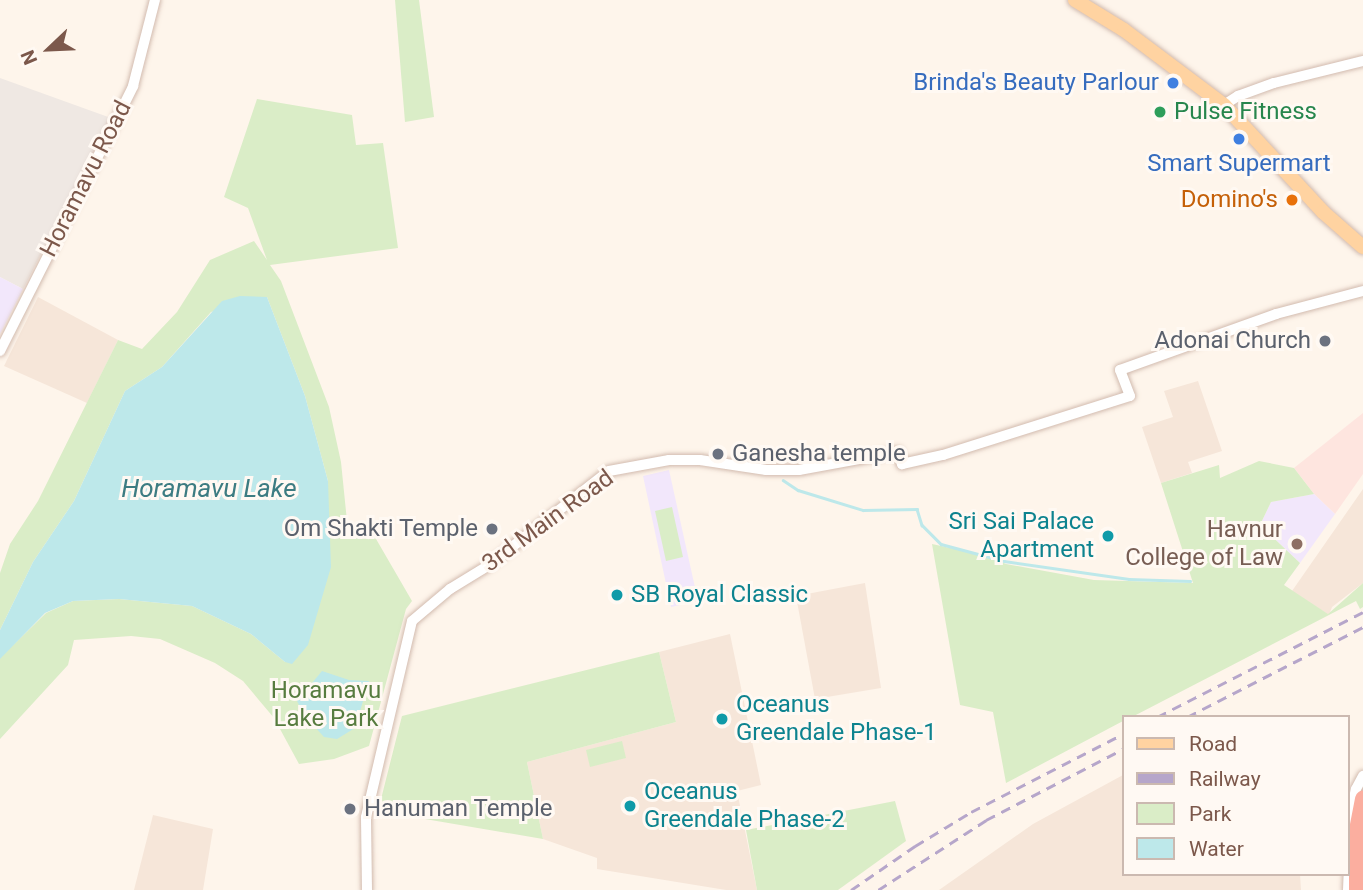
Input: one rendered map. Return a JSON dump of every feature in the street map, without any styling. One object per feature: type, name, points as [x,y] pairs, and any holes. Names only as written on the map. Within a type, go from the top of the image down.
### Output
[{"type":"highway","points":[[1357,890],[1357,830],[1363,799]]},
{"type":"main road","points":[[1076,0],[1124,30],[1224,105],[1323,212],[1363,247]]},
{"type":"street","name":"Horamavu Road","points":[[0,351],[133,86],[155,0]]},
{"type":"street","points":[[1224,105],[1238,96],[1274,83],[1363,61]]},
{"type":"street","name":"3rd Main Road","points":[[367,890],[366,817],[412,621],[450,589],[489,565],[609,471],[668,460],[700,460],[766,470],[799,470],[898,452],[902,464],[943,455],[1130,396],[1120,370],[1276,314],[1363,291]]},
{"type":"street","points":[[1349,865],[1351,814],[1356,789],[1363,776]]},
{"type":"shaded area","points":[[0,78],[111,118],[23,289],[0,277]]},
{"type":"shaded area","points":[[0,277],[23,289],[0,334]]},
{"type":"shaded area","points":[[38,297],[118,340],[87,403],[4,366]]},
{"type":"shaded area","points":[[1198,381],[1222,451],[1188,462],[1192,473],[1161,483],[1142,427],[1173,417],[1164,391]]},
{"type":"shaded area","points":[[1363,413],[1363,474],[1335,514],[1314,494],[1294,468]]},
{"type":"shaded area","points":[[669,470],[698,601],[671,607],[643,476]]},
{"type":"shaded area","points":[[1363,489],[1363,583],[1332,607],[1329,615],[1292,591]]},
{"type":"shaded area","name":"Havnur College of Law","points":[[1314,494],[1335,514],[1300,563],[1260,525],[1271,502]]},
{"type":"shaded area","points":[[865,583],[881,688],[815,699],[796,596]]},
{"type":"shaded area","points":[[730,634],[761,785],[737,791],[757,890],[726,890],[597,869],[597,858],[543,839],[527,762],[676,722],[659,652]]},
{"type":"shaded area","points":[[1122,776],[1122,876],[1300,876],[1301,890],[939,890],[1033,824]]},
{"type":"shaded area","points":[[153,815],[213,829],[203,890],[134,890]]},
{"type":"green space","points":[[395,0],[419,0],[434,117],[405,122]]},
{"type":"green space","name":"Horamavu Lake Park","points":[[257,99],[352,115],[356,145],[383,143],[398,248],[270,265],[281,281],[329,407],[341,462],[348,531],[372,532],[412,601],[406,609],[369,746],[334,759],[299,764],[274,718],[243,681],[215,663],[160,639],[131,636],[74,640],[68,665],[0,739],[0,658],[46,613],[73,601],[119,599],[192,606],[251,634],[285,662],[328,481],[305,396],[267,297],[211,312],[162,367],[125,391],[74,501],[33,562],[0,630],[0,573],[10,544],[38,501],[118,340],[142,349],[177,312],[210,260],[254,241],[267,260],[248,208],[224,197]]},
{"type":"green space","points":[[1259,461],[1294,468],[1314,494],[1271,502],[1260,525],[1300,563],[1284,585],[1328,614],[1363,583],[1363,607],[1360,609],[1356,601],[1136,715],[1122,715],[1122,722],[1006,783],[993,712],[960,705],[932,544],[987,556],[1006,564],[1094,580],[1193,583],[1161,483],[1219,465],[1220,478]]},
{"type":"green space","points":[[672,507],[683,557],[666,561],[655,511]]},
{"type":"green space","points":[[659,652],[676,722],[527,762],[543,839],[378,811],[402,716]]},
{"type":"green space","points":[[622,741],[626,758],[590,767],[586,750]]},
{"type":"green space","points":[[895,801],[906,841],[838,890],[757,890],[746,830]]},
{"type":"water","name":"Horamavu Lake","points":[[240,296],[267,297],[305,396],[328,481],[331,567],[308,645],[292,664],[285,662],[251,634],[192,606],[119,599],[73,601],[45,613],[0,659],[0,630],[33,562],[74,501],[125,391],[162,367],[222,301]]},
{"type":"water","points":[[322,671],[349,680],[369,681],[355,728],[337,739],[324,737],[305,716],[297,701]]},
{"type":"waterway","points":[[783,480],[798,490],[863,510],[917,509],[922,525],[941,544],[1004,561],[1129,579],[1190,581]]},
{"type":"railway","points":[[1161,715],[1363,612]]},
{"type":"railway","points":[[1191,715],[1363,627]]},
{"type":"railway","points":[[851,890],[971,812],[1122,735]]},
{"type":"railway","points":[[878,890],[986,820],[1122,750]]},
{"type":"place","name":"Brinda's Beauty Parlour","points":[[1173,83]]},
{"type":"place","name":"Pulse Fitness","points":[[1160,112]]},
{"type":"place","name":"Smart Supermart","points":[[1239,139]]},
{"type":"place","name":"Domino's","points":[[1292,200]]},
{"type":"place","name":"Adonai Church","points":[[1325,341]]},
{"type":"place","name":"Ganesha temple","points":[[718,454]]},
{"type":"place","name":"Om Shakti Temple","points":[[492,529]]},
{"type":"place","name":"Sri Sai Palace Apartment","points":[[1108,536]]},
{"type":"place","name":"Havnur College of Law","points":[[1297,544]]},
{"type":"place","name":"SB Royal Classic","points":[[617,595]]},
{"type":"place","name":"Oceanus Greendale Phase-1","points":[[722,719]]},
{"type":"place","name":"Oceanus Greendale Phase-2","points":[[630,806]]},
{"type":"place","name":"Hanuman Temple","points":[[350,809]]}]
